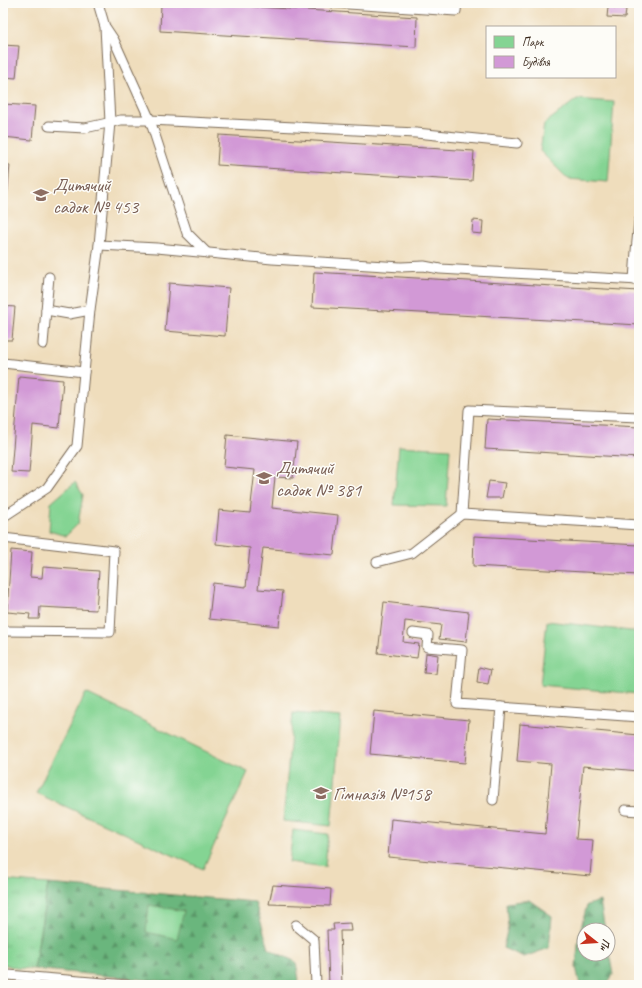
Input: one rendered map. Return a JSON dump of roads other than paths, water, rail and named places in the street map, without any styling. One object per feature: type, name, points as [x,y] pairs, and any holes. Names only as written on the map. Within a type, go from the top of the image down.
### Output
[{"type":"lane","points":[[3,517],[47,488],[77,446],[90,310],[99,245],[110,122],[105,27],[98,3]]},
{"type":"lane","points":[[333,3],[456,11],[457,3]]},
{"type":"lane","points":[[105,27],[114,40],[150,120],[187,233],[207,253]]},
{"type":"lane","points":[[49,126],[85,128],[121,120],[150,120],[416,133],[517,144]]},
{"type":"lane","points":[[99,245],[157,248],[272,259],[401,267],[424,266],[440,269],[637,280],[636,251],[639,221]]},
{"type":"lane","points":[[43,344],[49,277]]},
{"type":"lane","points":[[46,310],[69,314],[90,310]]},
{"type":"lane","points":[[3,363],[84,372]]},
{"type":"lane","points":[[462,514],[469,410],[639,418]]},
{"type":"lane","points":[[378,562],[412,552],[462,514],[639,525]]},
{"type":"lane","points":[[3,538],[114,550],[110,632],[3,631]]},
{"type":"lane","points":[[413,633],[428,634],[427,647],[462,650],[457,704],[639,717]]},
{"type":"lane","points":[[493,800],[501,707]]},
{"type":"lane","points":[[625,810],[639,811]]},
{"type":"lane","points":[[296,925],[314,940],[316,985]]},
{"type":"lane","points":[[8,975],[127,985]]},
{"type":"place","name":"Дитячий садок № 453","points":[[41,195]]},
{"type":"place","name":"Дитячий садок № 381","points":[[264,478]]},
{"type":"place","name":"Гімназія №158","points":[[321,793]]}]
